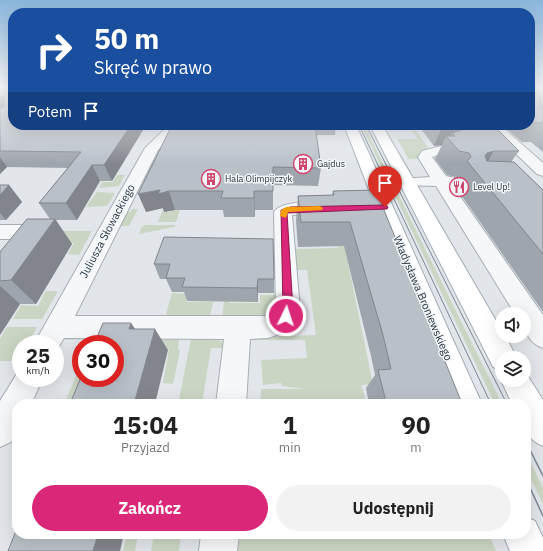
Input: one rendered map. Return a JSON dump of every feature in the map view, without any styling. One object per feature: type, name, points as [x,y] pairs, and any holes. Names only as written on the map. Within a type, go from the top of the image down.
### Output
[{"type":"main road","name":"Władysława Broniewskiego","points":[[352,130],[375,207],[465,399]]},
{"type":"main road","points":[[379,130],[499,351]]},
{"type":"main road","points":[[519,387],[526,399]]},
{"type":"main road","points":[[531,409],[543,430]]},
{"type":"main road","points":[[524,539],[529,551]]},
{"type":"street","name":"Juliusza Słowackiego","points":[[52,335],[152,148],[171,130]]},
{"type":"street","points":[[498,130],[543,171]]},
{"type":"street","points":[[462,133],[472,145]]},
{"type":"street","points":[[543,151],[472,145],[449,148],[426,155],[426,160],[445,182],[543,336]]},
{"type":"street","points":[[407,182],[445,182]]},
{"type":"street","points":[[64,335],[274,327],[282,322],[288,310],[284,212],[290,209],[341,208]]},
{"type":"street","points":[[0,232],[34,232]]},
{"type":"street","points":[[231,399],[238,328]]},
{"type":"street","points":[[18,399],[24,387]]},
{"type":"street","points":[[0,431],[12,409]]},
{"type":"street","points":[[218,551],[219,539]]},
{"type":"green space","points":[[363,130],[366,130],[500,399],[493,399]]},
{"type":"green space","points":[[412,130],[416,130],[429,149],[424,151],[419,159],[409,159],[397,139],[418,139]]},
{"type":"green space","points":[[117,175],[125,175],[119,186],[99,188],[102,182],[113,182]]},
{"type":"green space","points":[[180,184],[183,199],[176,222],[158,222],[162,212],[170,212]]},
{"type":"green space","points":[[97,192],[115,193],[107,206],[86,207]]},
{"type":"green space","points":[[132,209],[138,209],[129,226],[118,226],[125,211],[131,212]]},
{"type":"green space","points":[[145,225],[175,225],[174,227],[139,234],[141,228]]},
{"type":"green space","points":[[45,231],[92,231],[79,255],[68,254],[74,243],[46,243],[0,309],[0,250],[10,249]]},
{"type":"green space","points":[[344,244],[373,384],[361,385],[365,399],[261,399],[261,389],[305,389],[282,386],[281,383],[263,385],[261,360],[307,358],[305,340],[252,340],[252,337],[316,335],[307,270],[296,270],[293,249],[338,248],[337,245]]},
{"type":"green space","points":[[46,291],[58,291],[42,319],[13,319],[21,305],[38,306]]},
{"type":"green space","points":[[172,293],[187,294],[186,302],[213,302],[209,320],[170,320],[166,314]]},
{"type":"green space","points":[[260,295],[276,295],[277,311],[259,322],[222,321],[224,301],[229,301],[229,303],[260,303]]},
{"type":"green space","points":[[7,327],[37,327],[32,335],[12,335],[12,361],[0,361],[0,339]]},
{"type":"green space","points":[[191,339],[218,340],[226,343],[228,348],[211,348],[203,399],[179,399]]},
{"type":"green space","points":[[150,340],[179,340],[178,349],[180,351],[173,384],[163,383],[169,349],[148,348]]},
{"type":"green space","points":[[72,386],[72,387],[86,387],[92,399],[66,399]]},
{"type":"green space","points":[[531,463],[543,488],[543,504],[531,479]]},
{"type":"green space","points":[[126,539],[137,539],[135,551],[123,551]]},
{"type":"green space","points":[[153,539],[180,539],[179,551],[151,551]]},
{"type":"green space","points":[[236,539],[491,539],[496,551],[235,551]]},
{"type":"building","points":[[0,113],[8,113],[8,130],[128,130],[104,165],[92,165],[66,203],[39,203],[81,152],[0,151]]},
{"type":"building","points":[[535,113],[543,113],[543,123],[535,123]]},
{"type":"building","points":[[170,130],[316,130],[321,168],[273,167],[273,191],[254,191],[254,198],[221,198],[223,191],[169,191],[158,194],[160,190],[138,194]]},
{"type":"building","points":[[462,130],[498,130],[519,151],[494,151],[487,153],[485,156],[487,161],[514,162],[543,190],[543,254],[467,161],[471,157],[469,153],[459,151],[446,136],[455,136],[452,133]]},
{"type":"building","points":[[0,185],[9,185],[0,195]]},
{"type":"building","points":[[376,190],[460,399],[385,399],[378,370],[391,369],[383,335],[350,222],[301,222],[298,196],[334,195],[333,191]]},
{"type":"building","points":[[27,219],[55,219],[11,280],[0,281],[0,252]]},
{"type":"building","points":[[164,237],[273,239],[274,279],[258,279],[257,288],[182,287],[185,278],[166,278],[170,264],[154,264]]},
{"type":"building","points":[[103,323],[131,323],[129,329],[155,329],[135,399],[72,399],[77,387],[124,387],[124,335],[98,335]]},
{"type":"building","points":[[13,539],[97,539],[93,551],[8,551]]},
{"type":"tram line","points":[[361,130],[489,399]]},
{"type":"tram line","points":[[369,130],[504,399]]},
{"type":"tram line","points":[[531,452],[543,476]]},
{"type":"tram line","points":[[531,490],[543,516]]},
{"type":"slow traffic","points":[[283,216],[284,212],[290,209],[320,208]]},
{"type":"place","name":"Gajdus","points":[[303,164]]},
{"type":"place","name":"Hala Olimpijczyk","points":[[211,179]]},
{"type":"place","name":"Level Up!","points":[[459,187]]},
{"type":"route","points":[[286,316],[288,310],[284,212],[290,209],[385,207]]}]
